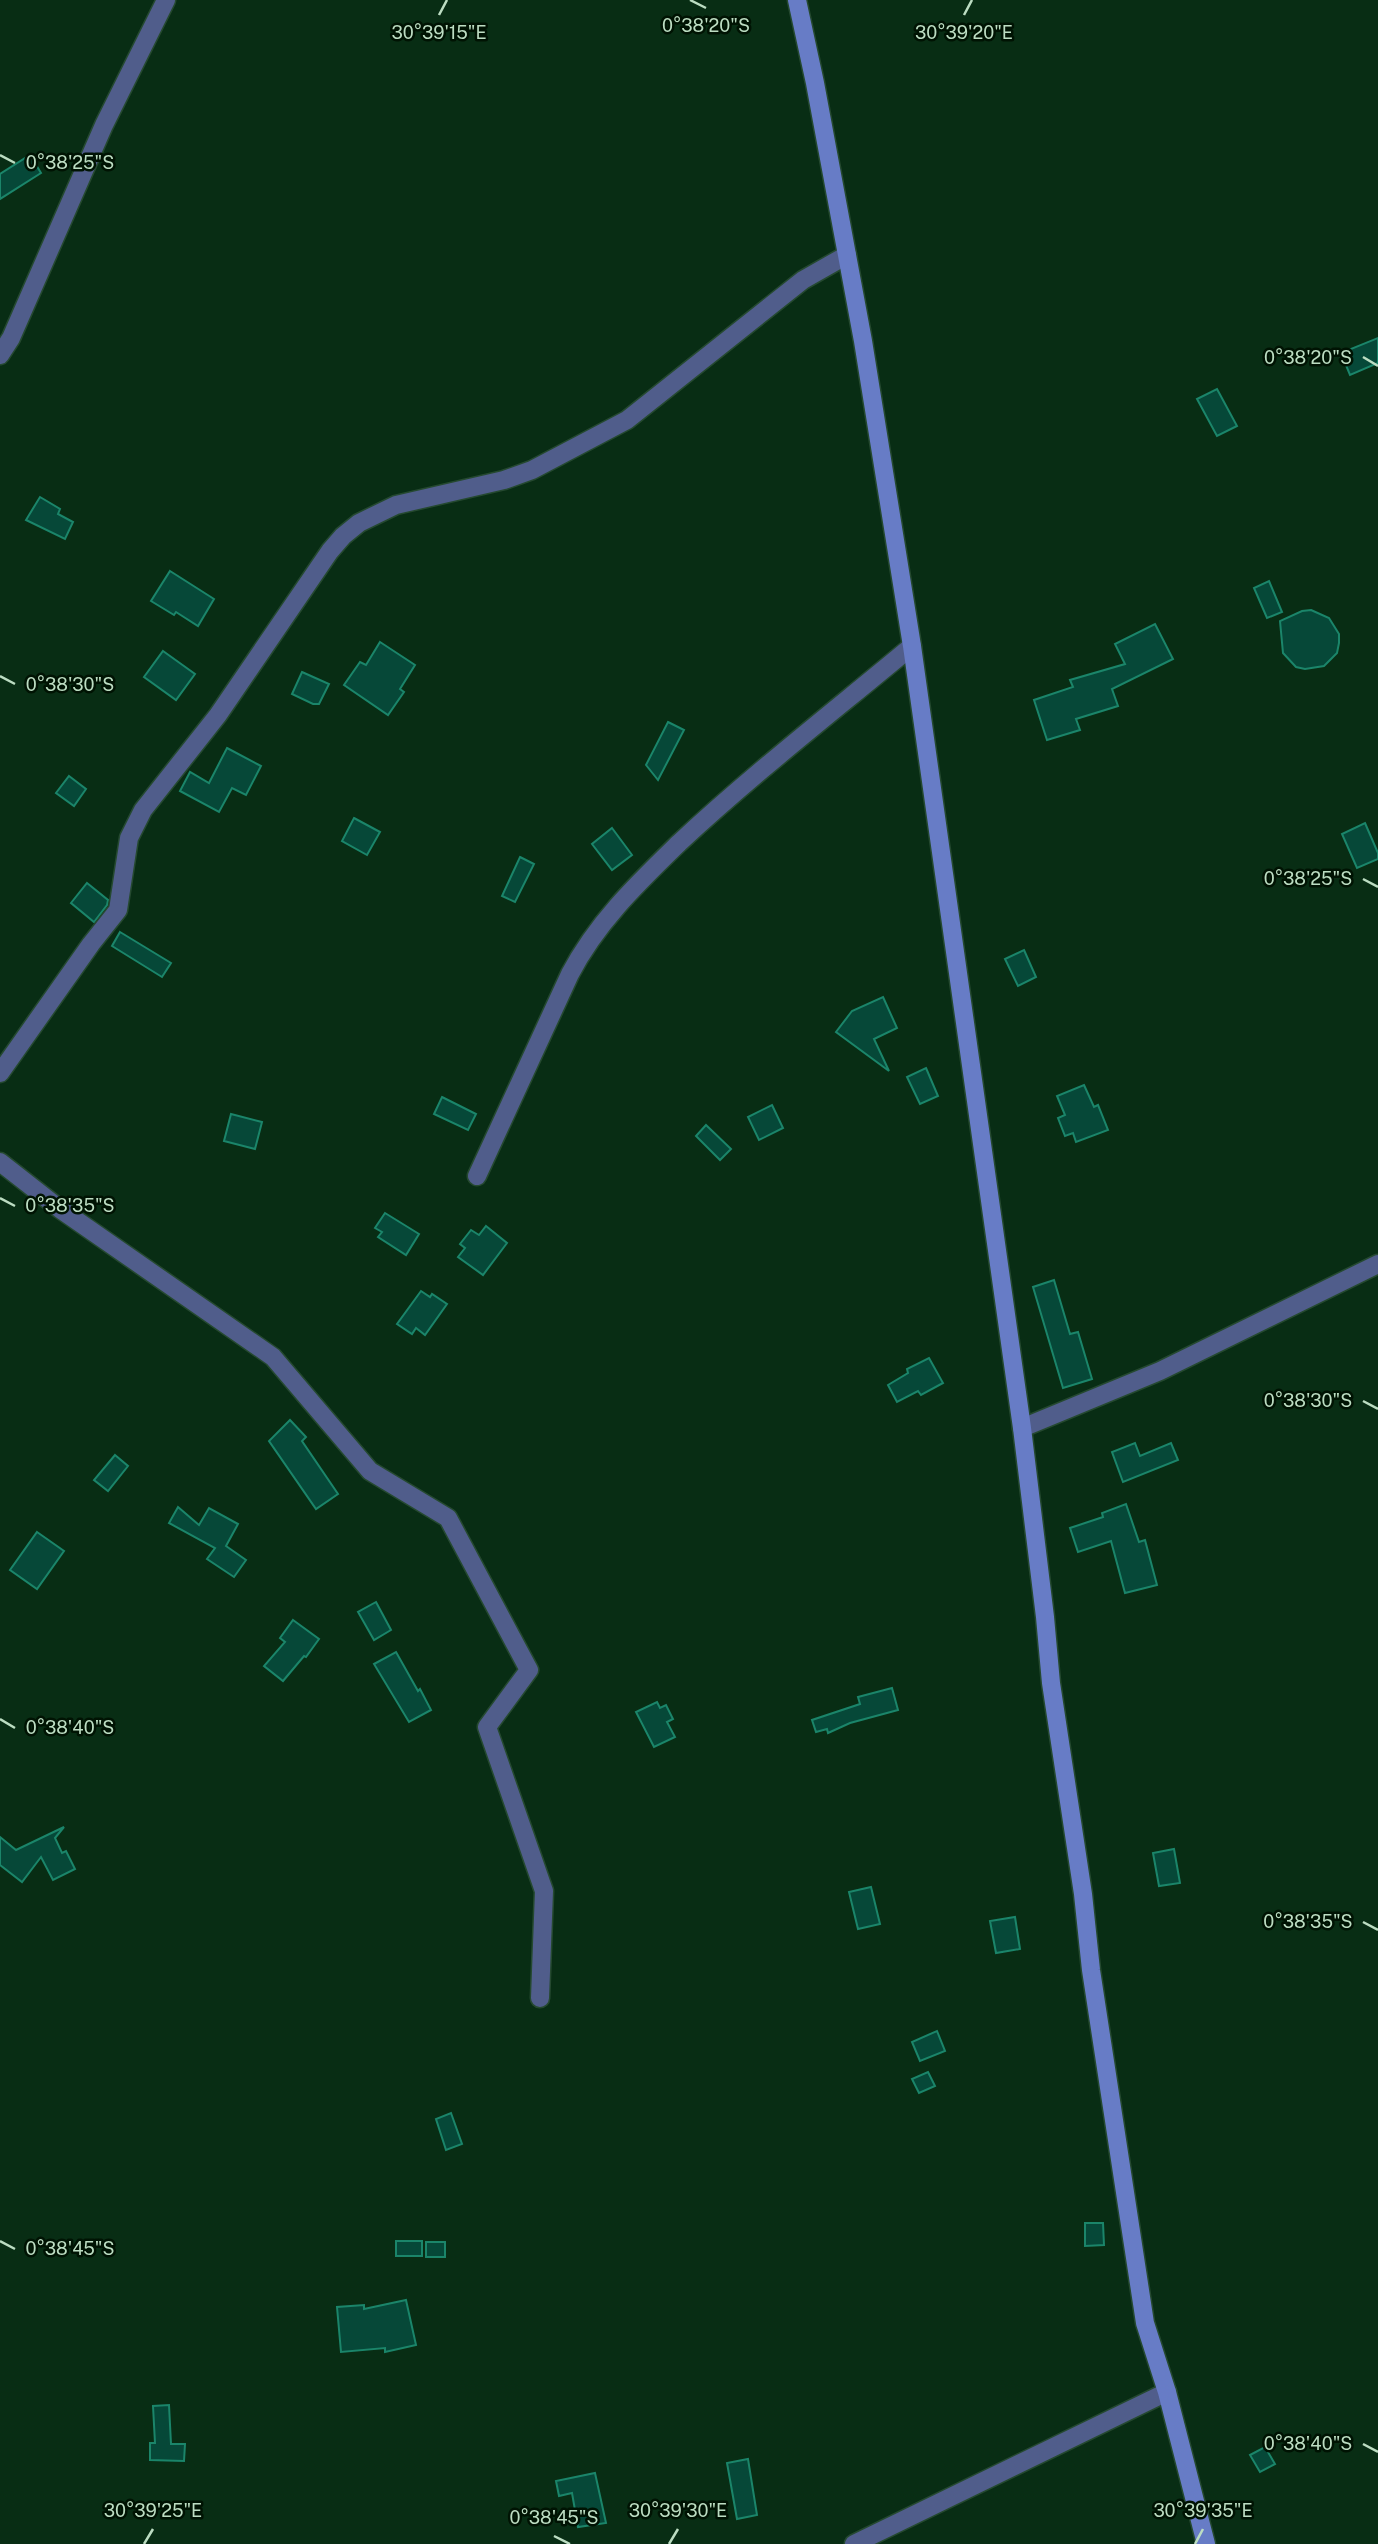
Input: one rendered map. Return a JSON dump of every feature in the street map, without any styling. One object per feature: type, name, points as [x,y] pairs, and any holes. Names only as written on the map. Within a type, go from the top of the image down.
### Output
[{"type":"main road","points":[[797,0],[816,83],[863,341],[912,646],[1022,1428],[1051,1683],[1083,1894],[1091,1970],[1145,2323],[1167,2392],[1206,2544]]},
{"type":"street","points":[[0,355],[11,338],[104,125],[166,0]]},
{"type":"street","points":[[0,1073],[118,910],[129,838],[144,810],[218,715],[343,536],[359,523],[396,505],[504,480],[552,461],[606,432],[627,420],[803,279],[847,255]]},
{"type":"street","points":[[477,1176],[570,974],[584,947],[605,919],[704,820],[912,646]]},
{"type":"street","points":[[0,1162],[60,1209],[273,1357],[370,1471],[448,1518],[529,1670],[487,1727],[544,1891],[540,1998]]},
{"type":"street","points":[[1022,1428],[1160,1371],[1378,1264]]},
{"type":"street","points":[[854,2544],[1167,2392]]},
{"type":"building","points":[[30,155],[41,173],[0,199],[0,174]]},
{"type":"building","points":[[1378,338],[1378,363],[1350,375],[1341,353]]},
{"type":"building","points":[[1217,389],[1237,426],[1217,436],[1197,399]]},
{"type":"building","points":[[40,497],[60,509],[58,514],[73,522],[65,539],[26,520]]},
{"type":"building","points":[[170,571],[214,599],[198,626],[151,601]]},
{"type":"building","points":[[1269,581],[1282,612],[1267,618],[1254,588]]},
{"type":"building","points":[[1311,610],[1329,618],[1339,634],[1339,643],[1337,653],[1324,666],[1305,669],[1296,667],[1283,653],[1280,621]]},
{"type":"building","points":[[1155,624],[1173,659],[1112,689],[1118,706],[1076,719],[1080,730],[1047,740],[1034,700],[1073,687],[1070,680],[1125,664],[1115,644]]},
{"type":"building","points":[[380,642],[415,665],[400,689],[404,692],[388,715],[344,685],[360,662],[366,665]]},
{"type":"building","points":[[163,651],[195,674],[176,700],[144,677]]},
{"type":"building","points":[[302,672],[329,684],[319,704],[292,694]]},
{"type":"building","points":[[668,722],[684,730],[658,780],[646,765]]},
{"type":"building","points":[[227,748],[261,766],[246,795],[232,788],[219,812],[180,791],[190,772],[209,783]]},
{"type":"building","points":[[69,776],[86,789],[74,806],[56,793]]},
{"type":"building","points":[[354,818],[380,832],[367,855],[342,841]]},
{"type":"building","points":[[1365,823],[1378,859],[1357,868],[1342,834]]},
{"type":"building","points":[[612,828],[632,855],[612,870],[592,844]]},
{"type":"building","points":[[520,857],[534,864],[515,902],[502,896]]},
{"type":"building","points":[[87,883],[108,900],[94,922],[71,903]]},
{"type":"building","points":[[120,932],[171,963],[162,977],[112,946]]},
{"type":"building","points":[[1024,950],[1036,977],[1018,986],[1005,959]]},
{"type":"building","points":[[883,997],[897,1028],[874,1039],[889,1071],[836,1032],[852,1011]]},
{"type":"building","points":[[926,1068],[938,1096],[920,1104],[907,1077]]},
{"type":"building","points":[[1084,1085],[1094,1107],[1098,1105],[1108,1130],[1076,1142],[1073,1133],[1065,1136],[1058,1118],[1065,1115],[1057,1096]]},
{"type":"building","points":[[442,1097],[476,1114],[468,1130],[434,1114]]},
{"type":"building","points":[[772,1105],[783,1128],[759,1140],[748,1117]]},
{"type":"building","points":[[231,1114],[262,1122],[255,1149],[224,1141]]},
{"type":"building","points":[[706,1125],[731,1149],[720,1160],[696,1136]]},
{"type":"building","points":[[385,1213],[419,1234],[406,1255],[378,1237],[382,1232],[375,1228]]},
{"type":"building","points":[[486,1226],[507,1243],[483,1275],[458,1257],[465,1248],[460,1244],[471,1230],[479,1235]]},
{"type":"building","points":[[1054,1280],[1070,1334],[1078,1332],[1092,1379],[1063,1388],[1033,1287]]},
{"type":"building","points":[[421,1291],[430,1297],[432,1294],[447,1304],[425,1335],[416,1328],[412,1334],[397,1324]]},
{"type":"building","points":[[929,1358],[943,1383],[921,1395],[918,1391],[897,1402],[888,1385],[908,1373],[907,1369]]},
{"type":"building","points":[[290,1420],[306,1437],[302,1441],[338,1494],[316,1509],[269,1441]]},
{"type":"building","points":[[1135,1443],[1140,1456],[1171,1443],[1178,1460],[1123,1482],[1112,1452]]},
{"type":"building","points":[[115,1455],[128,1466],[108,1491],[94,1480]]},
{"type":"building","points":[[1126,1504],[1139,1542],[1145,1540],[1157,1585],[1125,1593],[1111,1541],[1078,1552],[1070,1528],[1103,1517],[1102,1513]]},
{"type":"building","points":[[178,1507],[199,1525],[209,1508],[238,1524],[226,1546],[246,1560],[234,1577],[207,1559],[215,1548],[169,1523]]},
{"type":"building","points":[[37,1532],[64,1551],[37,1589],[10,1570]]},
{"type":"building","points":[[376,1602],[391,1630],[374,1640],[358,1612]]},
{"type":"building","points":[[293,1620],[319,1639],[283,1681],[264,1666],[285,1642],[280,1638]]},
{"type":"building","points":[[396,1652],[431,1710],[409,1722],[374,1664]]},
{"type":"building","points":[[892,1688],[898,1710],[850,1723],[828,1733],[827,1729],[816,1732],[812,1720],[860,1704],[858,1697]]},
{"type":"building","points":[[657,1702],[660,1708],[666,1705],[673,1719],[667,1722],[675,1737],[654,1747],[636,1712]]},
{"type":"building","points":[[64,1827],[55,1838],[62,1853],[66,1851],[75,1869],[53,1880],[41,1857],[22,1882],[0,1865],[0,1837],[16,1850]]},
{"type":"building","points":[[1174,1849],[1180,1883],[1159,1886],[1153,1853]]},
{"type":"building","points":[[871,1887],[880,1924],[858,1929],[849,1892]]},
{"type":"building","points":[[1015,1917],[1020,1949],[996,1953],[990,1921]]},
{"type":"building","points":[[937,2031],[945,2051],[920,2061],[912,2042]]},
{"type":"building","points":[[928,2072],[935,2086],[919,2093],[912,2079]]},
{"type":"building","points":[[451,2113],[462,2144],[446,2150],[436,2119]]},
{"type":"building","points":[[1085,2223],[1103,2223],[1104,2245],[1085,2246]]},
{"type":"building","points":[[396,2241],[422,2241],[422,2256],[396,2256]]},
{"type":"building","points":[[426,2242],[445,2242],[445,2257],[426,2257]]},
{"type":"building","points":[[406,2300],[416,2345],[385,2352],[385,2348],[341,2352],[337,2307],[364,2305],[364,2309]]},
{"type":"building","points":[[169,2405],[171,2444],[185,2444],[184,2461],[150,2460],[150,2443],[155,2443],[153,2406]]},
{"type":"building","points":[[1265,2447],[1275,2464],[1260,2472],[1250,2455]]},
{"type":"building","points":[[748,2459],[757,2515],[737,2519],[727,2463]]},
{"type":"building","points":[[595,2473],[606,2523],[578,2527],[572,2493],[559,2496],[556,2481]]}]
